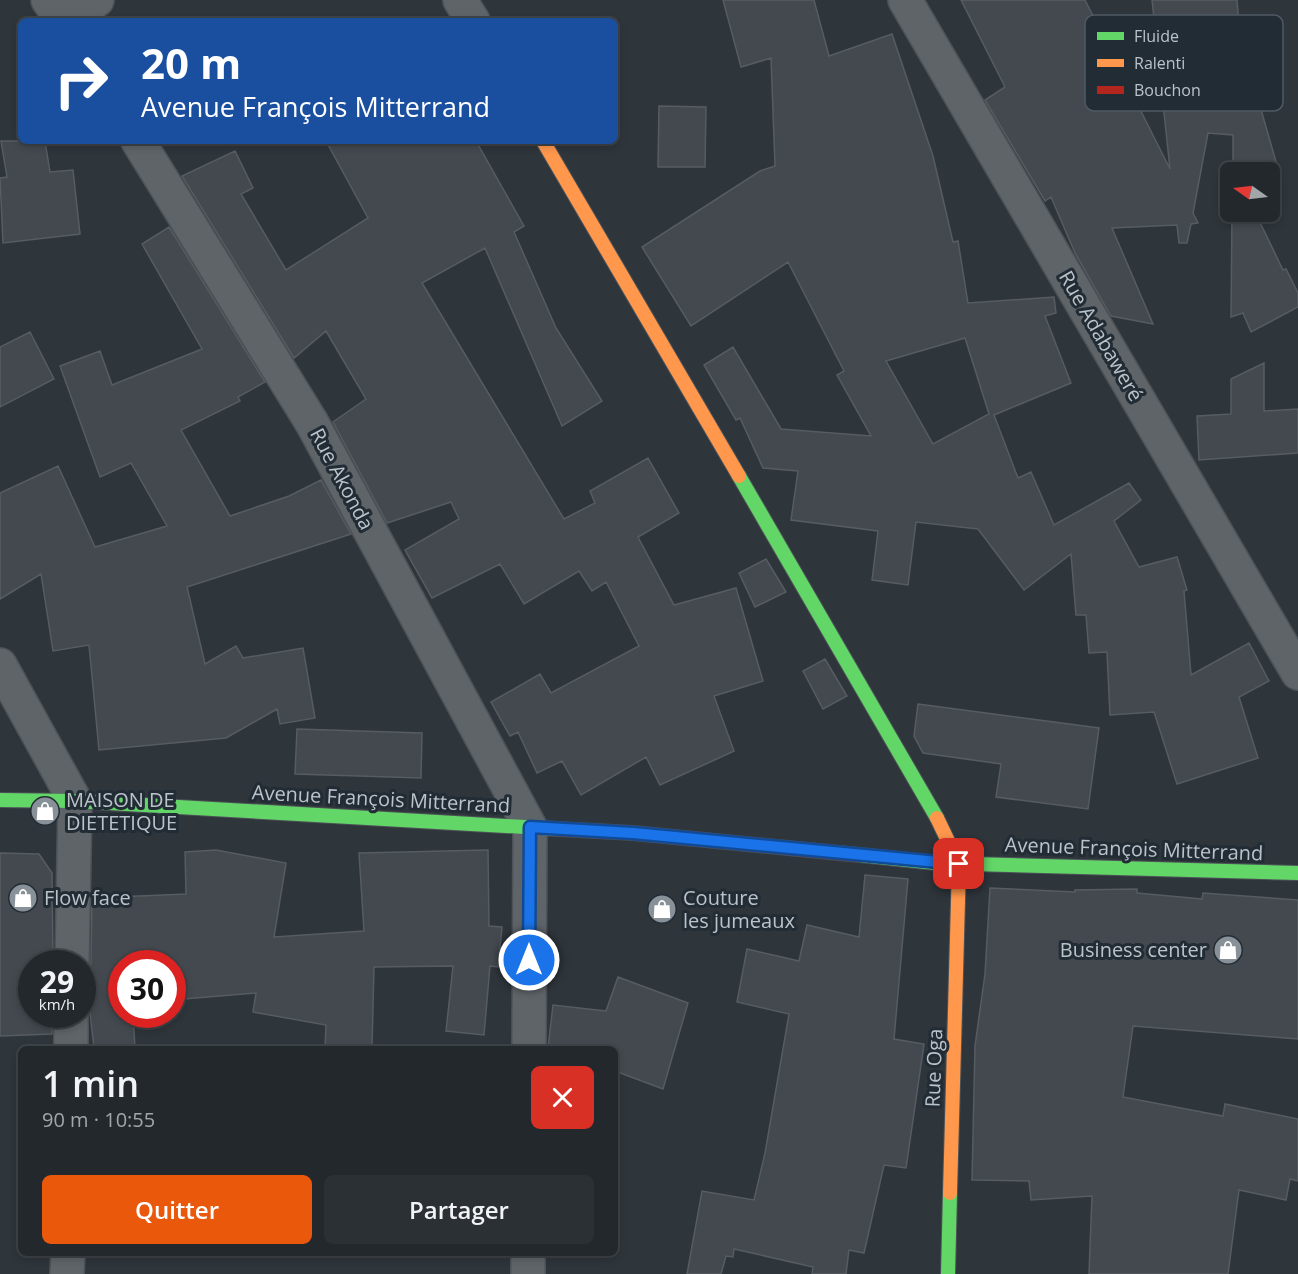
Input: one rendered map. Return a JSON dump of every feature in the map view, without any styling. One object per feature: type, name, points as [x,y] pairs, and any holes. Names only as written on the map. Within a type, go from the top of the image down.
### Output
[{"type":"main road","points":[[545,144],[927,798],[959,864]]},
{"type":"main road","name":"Avenue François Mitterrand","points":[[0,800],[75,801],[633,833],[959,864],[1298,873]]},
{"type":"main road","name":"Rue Oga","points":[[948,1274],[959,864]]},
{"type":"street","points":[[48,0],[61,18]]},
{"type":"street","points":[[72,18],[97,0]]},
{"type":"street","points":[[460,0],[471,18]]},
{"type":"street","name":"Rue Adabaweré","points":[[905,0],[1298,673]]},
{"type":"street","name":"Rue Akonda","points":[[140,144],[312,423],[530,827]]},
{"type":"street","points":[[0,665],[75,801],[72,950]]},
{"type":"street","points":[[529,1046],[530,827]]},
{"type":"street","points":[[71,1028],[71,1046]]},
{"type":"street","points":[[67,1274],[68,1256]]},
{"type":"street","points":[[528,1256],[528,1274]]},
{"type":"building","points":[[723,0],[814,0],[829,56],[892,34],[933,156],[953,242],[958,241],[968,303],[1054,297],[1056,313],[1045,316],[1071,383],[994,415],[1018,478],[1031,472],[1054,525],[1129,483],[1141,500],[1114,521],[1139,567],[1177,557],[1187,590],[1184,591],[1191,675],[1249,643],[1269,681],[1239,697],[1258,758],[1177,784],[1154,712],[1110,715],[1107,652],[1089,653],[1086,615],[1076,615],[1071,554],[1024,590],[978,529],[916,522],[908,585],[872,580],[878,531],[791,520],[798,471],[763,468],[740,418],[736,420],[704,365],[733,347],[781,429],[871,436],[837,375],[844,371],[788,262],[691,326],[642,247],[760,171],[775,166],[771,58],[741,67]],"holes":[[[965,338],[989,414],[933,444],[886,361]]]},
{"type":"building","points":[[961,0],[1085,0],[1093,15],[1085,15],[1085,111],[1141,111],[1170,169],[1164,111],[1261,111],[1276,162],[1233,162],[1233,135],[1208,133],[1193,213],[1198,223],[1191,224],[1187,243],[1179,243],[1177,225],[1112,228],[1153,324],[1111,316],[1075,253],[1051,197],[1045,201],[985,100],[1005,87]]},
{"type":"building","points":[[1152,0],[1237,0],[1238,15],[1154,15]]},
{"type":"building","points":[[659,106],[706,107],[705,167],[658,167]]},
{"type":"building","points":[[1,141],[18,141],[18,144],[45,144],[50,172],[73,170],[80,234],[3,243],[0,178],[7,177]]},
{"type":"building","points":[[328,144],[478,144],[524,226],[514,232],[556,328],[602,401],[562,426],[485,248],[422,283],[564,519],[595,503],[590,491],[648,458],[679,513],[638,537],[674,605],[736,588],[763,681],[714,696],[734,751],[660,785],[646,757],[581,795],[562,761],[537,773],[518,732],[510,736],[491,702],[540,674],[551,693],[639,646],[606,582],[592,591],[579,571],[524,604],[500,564],[432,598],[405,550],[459,519],[451,502],[387,523],[333,422],[366,399],[326,331],[294,358],[182,176],[235,151],[253,188],[241,194],[286,270],[368,218]]},
{"type":"building","points":[[1232,222],[1260,222],[1283,270],[1286,269],[1298,293],[1298,307],[1251,332],[1243,313],[1231,317]]},
{"type":"building","points":[[169,227],[265,382],[238,397],[240,401],[181,430],[230,516],[289,496],[321,480],[351,534],[187,587],[205,664],[236,646],[243,658],[303,648],[315,718],[280,724],[277,709],[226,738],[99,750],[89,645],[53,651],[41,574],[0,599],[0,493],[58,466],[95,547],[167,526],[131,463],[100,477],[60,366],[100,351],[112,385],[202,349],[142,244]]},
{"type":"building","points":[[30,332],[54,379],[0,407],[0,347]]},
{"type":"building","points":[[1264,363],[1264,411],[1298,409],[1298,453],[1199,460],[1197,416],[1231,414],[1231,379]]},
{"type":"building","points":[[766,559],[786,592],[755,607],[739,573]]},
{"type":"building","points":[[825,659],[847,696],[823,709],[803,671]]},
{"type":"building","points":[[918,704],[1099,728],[1088,809],[996,797],[1001,764],[923,753],[914,736]]},
{"type":"building","points":[[297,729],[422,733],[421,778],[295,774]]},
{"type":"building","points":[[216,850],[286,863],[274,937],[364,931],[359,853],[488,850],[489,926],[502,927],[498,967],[490,966],[484,1035],[446,1031],[453,966],[374,967],[372,1046],[325,1046],[326,1025],[253,1012],[256,993],[186,999],[186,950],[108,950],[108,1028],[134,1028],[135,1046],[94,1046],[92,1028],[96,1028],[96,950],[91,950],[92,898],[186,894],[185,852]]},
{"type":"building","points":[[0,853],[39,854],[52,873],[53,950],[18,950],[18,1028],[52,1028],[52,1034],[0,1036]]},
{"type":"building","points":[[865,875],[908,879],[894,1039],[924,1044],[906,1168],[884,1165],[864,1253],[849,1250],[846,1274],[812,1274],[813,1267],[734,1249],[733,1257],[726,1256],[721,1274],[687,1274],[702,1191],[754,1200],[765,1153],[789,1014],[737,1002],[747,949],[799,961],[807,925],[859,937]]},
{"type":"building","points":[[990,888],[1075,892],[1075,890],[1137,889],[1137,893],[1202,899],[1203,893],[1298,900],[1298,1039],[1133,1026],[1123,1097],[1223,1116],[1225,1104],[1298,1119],[1298,1181],[1290,1179],[1286,1200],[1239,1190],[1228,1274],[1089,1274],[1092,1196],[1031,1200],[1029,1181],[972,1180],[975,1046],[985,974]]},
{"type":"building","points":[[618,977],[688,1003],[663,1089],[618,1072],[618,1046],[548,1046],[553,1005],[606,1011]]},
{"type":"traffic: fast","points":[[739,476],[937,818]]},
{"type":"traffic: fast","points":[[0,800],[75,801],[558,829]]},
{"type":"traffic: fast","points":[[860,855],[936,863],[1298,873]]},
{"type":"traffic: fast","points":[[948,1274],[950,1193]]},
{"type":"traffic: slow","points":[[545,144],[739,476]]},
{"type":"traffic: slow","points":[[937,818],[959,864],[950,1193]]},
{"type":"traffic: jam","points":[[558,829],[633,833],[860,855]]},
{"type":"place","name":"MAISON DE DIETETIQUE","points":[[45,811]]},
{"type":"place","name":"Flow face","points":[[23,898]]},
{"type":"place","name":"Couture les jumeaux","points":[[662,909]]},
{"type":"place","name":"Business center","points":[[1228,950]]},
{"type":"route","points":[[529,960],[530,827],[633,833],[959,864]]}]
